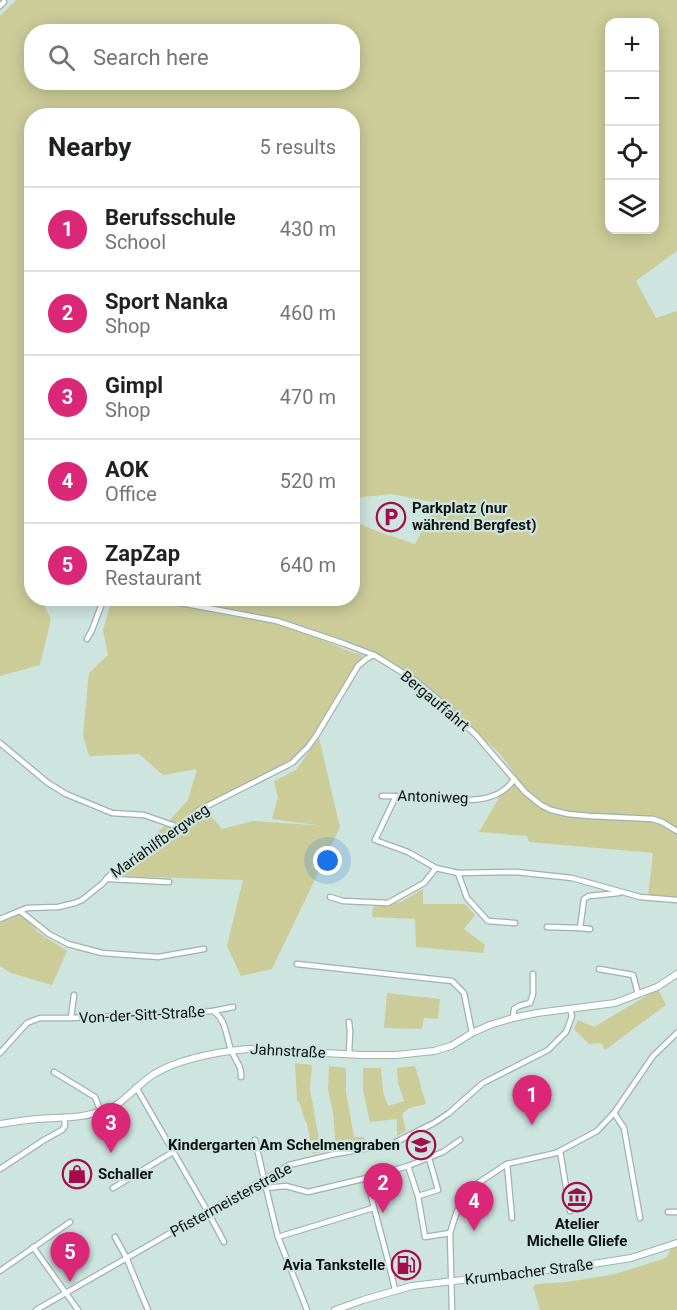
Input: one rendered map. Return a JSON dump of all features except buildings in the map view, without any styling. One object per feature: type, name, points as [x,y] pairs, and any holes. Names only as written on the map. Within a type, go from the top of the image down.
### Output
[{"type":"street","points":[[87,639],[101,606]]},
{"type":"street","name":"Bergauffahrt","points":[[197,606],[277,621],[374,655],[416,681],[440,701],[476,735],[532,799],[551,810],[590,816],[653,819],[677,831]]},
{"type":"street","name":"Mariahilfbergweg","points":[[0,919],[33,907],[58,907],[75,903],[181,828],[200,810],[292,764],[316,736],[358,666],[374,655]]},
{"type":"street","points":[[0,743],[48,783],[66,794],[112,813],[144,815],[181,828]]},
{"type":"street","name":"Antoniweg","points":[[382,796],[467,801],[496,794],[509,787],[514,779]]},
{"type":"street","points":[[396,796],[375,840],[408,852],[436,868],[458,873],[516,872],[572,878],[640,897],[677,900]]},
{"type":"street","points":[[330,897],[343,901],[388,903],[424,883],[436,868]]},
{"type":"street","points":[[458,873],[467,898],[488,921],[514,923]]},
{"type":"street","points":[[108,878],[169,882]]},
{"type":"street","points":[[580,928],[584,898],[625,892]]},
{"type":"street","points":[[20,910],[49,934],[68,944],[102,953],[158,957],[204,949]]},
{"type":"street","points":[[547,927],[590,929]]},
{"type":"street","points":[[297,964],[452,981],[464,993],[472,1033]]},
{"type":"street","points":[[598,969],[633,975],[638,994]]},
{"type":"street","name":"Jahnstraße","points":[[513,1018],[514,1009],[530,1003],[533,974]]},
{"type":"street","name":"Jahnstraße","points":[[0,1124],[101,1112],[124,1100],[153,1074],[180,1063],[232,1051],[247,1049],[396,1055],[434,1051],[451,1046],[490,1025],[513,1018],[615,1003],[657,987],[677,975]]},
{"type":"street","name":"Von-der-Sitt-Straße","points":[[71,1018],[74,995]]},
{"type":"street","name":"Von-der-Sitt-Straße","points":[[0,1053],[27,1023],[40,1018],[213,1011],[233,1007]]},
{"type":"street","name":"Pfistermeisterstraße","points":[[36,1310],[289,1165],[392,1144],[434,1123],[483,1083],[548,1050],[566,1032],[572,1016],[570,1009]]},
{"type":"street","name":"Von-der-Sitt-Straße","points":[[213,1011],[218,1014],[226,1028],[232,1051],[242,1069],[241,1077]]},
{"type":"street","points":[[349,1022],[349,1054]]},
{"type":"street","points":[[453,1310],[450,1233],[457,1211],[472,1187],[507,1164],[556,1153],[597,1131],[614,1113],[653,1056],[677,1033]]},
{"type":"street","points":[[0,1042],[6,1047]]},
{"type":"street","points":[[54,1072],[95,1097],[101,1112]]},
{"type":"street","points":[[136,1087],[224,1242]]},
{"type":"street","points":[[614,1113],[624,1128],[640,1218]]},
{"type":"street","points":[[0,1169],[62,1130],[65,1126],[64,1117]]},
{"type":"street","points":[[255,1140],[278,1237],[307,1310]]},
{"type":"street","points":[[266,1188],[286,1186],[308,1192],[367,1178],[429,1158],[449,1149],[460,1140]]},
{"type":"street","points":[[560,1151],[570,1211]]},
{"type":"street","points":[[113,1188],[173,1152]]},
{"type":"street","points":[[418,1196],[438,1190],[429,1158]]},
{"type":"street","points":[[507,1164],[512,1218]]},
{"type":"street","points":[[408,1166],[418,1196],[425,1238],[450,1233]]},
{"type":"street","points":[[367,1178],[395,1290]]},
{"type":"street","points":[[278,1237],[374,1208]]},
{"type":"street","points":[[668,1212],[677,1212]]},
{"type":"street","points":[[0,1271],[70,1222]]},
{"type":"street","points":[[115,1237],[148,1310]]},
{"type":"street","name":"Krumbacher Straße","points":[[334,1310],[395,1290],[632,1258],[677,1243]]},
{"type":"street","points":[[33,1246],[78,1310]]},
{"type":"green space","points":[[16,0],[677,0],[677,251],[636,281],[656,318],[677,311],[677,898],[648,896],[653,853],[529,842],[527,836],[479,832],[500,796],[516,776],[501,755],[419,682],[374,652],[289,626],[363,655],[294,764],[205,809],[222,829],[253,821],[324,826],[272,819],[278,797],[274,781],[296,770],[319,738],[340,827],[272,969],[241,976],[227,946],[243,880],[116,876],[188,800],[197,769],[163,775],[139,754],[89,756],[83,735],[89,673],[108,655],[103,630],[110,606],[360,606],[360,524],[415,544],[437,503],[392,494],[360,497],[360,108],[24,108],[24,606],[44,606],[51,619],[40,665],[0,676],[0,16]]},
{"type":"green space","points":[[423,889],[423,904],[465,904],[475,915],[464,929],[485,945],[483,953],[416,947],[415,919],[372,917],[373,907],[401,902]]},
{"type":"green space","points":[[21,914],[39,933],[67,951],[52,985],[11,973],[0,966],[0,923]]},
{"type":"green space","points":[[658,989],[666,1005],[605,1050],[601,1043],[589,1044],[574,1029],[578,1020],[594,1027]]},
{"type":"green space","points":[[387,993],[440,999],[438,1019],[424,1018],[422,1029],[384,1028]]},
{"type":"green space","points":[[295,1063],[312,1065],[310,1089],[321,1152],[313,1154],[307,1124],[297,1101]]},
{"type":"green space","points":[[329,1066],[346,1068],[346,1092],[354,1137],[364,1137],[366,1144],[336,1150],[333,1112],[328,1090]]},
{"type":"green space","points":[[415,1066],[426,1104],[409,1108],[402,1114],[406,1131],[397,1136],[397,1119],[370,1122],[363,1090],[363,1068],[381,1068],[383,1092],[388,1106],[404,1101],[398,1083],[397,1068]]},
{"type":"green space","points":[[677,1247],[677,1310],[540,1310],[533,1287],[536,1284],[567,1282],[615,1274],[666,1258],[672,1248]]},
{"type":"place","name":"Parkplatz (nur während Bergfest)","points":[[391,517]]},
{"type":"place","name":"Berufsschule","points":[[532,1125]]},
{"type":"place","name":"Kindergarten Am Schelmengraben","points":[[421,1145]]},
{"type":"place","name":"Gimpl","points":[[111,1153]]},
{"type":"place","name":"Schaller","points":[[77,1174]]},
{"type":"place","name":"Atelier Michelle Gliefe","points":[[577,1197]]},
{"type":"place","name":"Sport Nanka","points":[[383,1213]]},
{"type":"place","name":"AOK","points":[[474,1231]]},
{"type":"place","name":"Avia Tankstelle","points":[[406,1265]]},
{"type":"place","name":"ZapZap","points":[[70,1282]]}]
